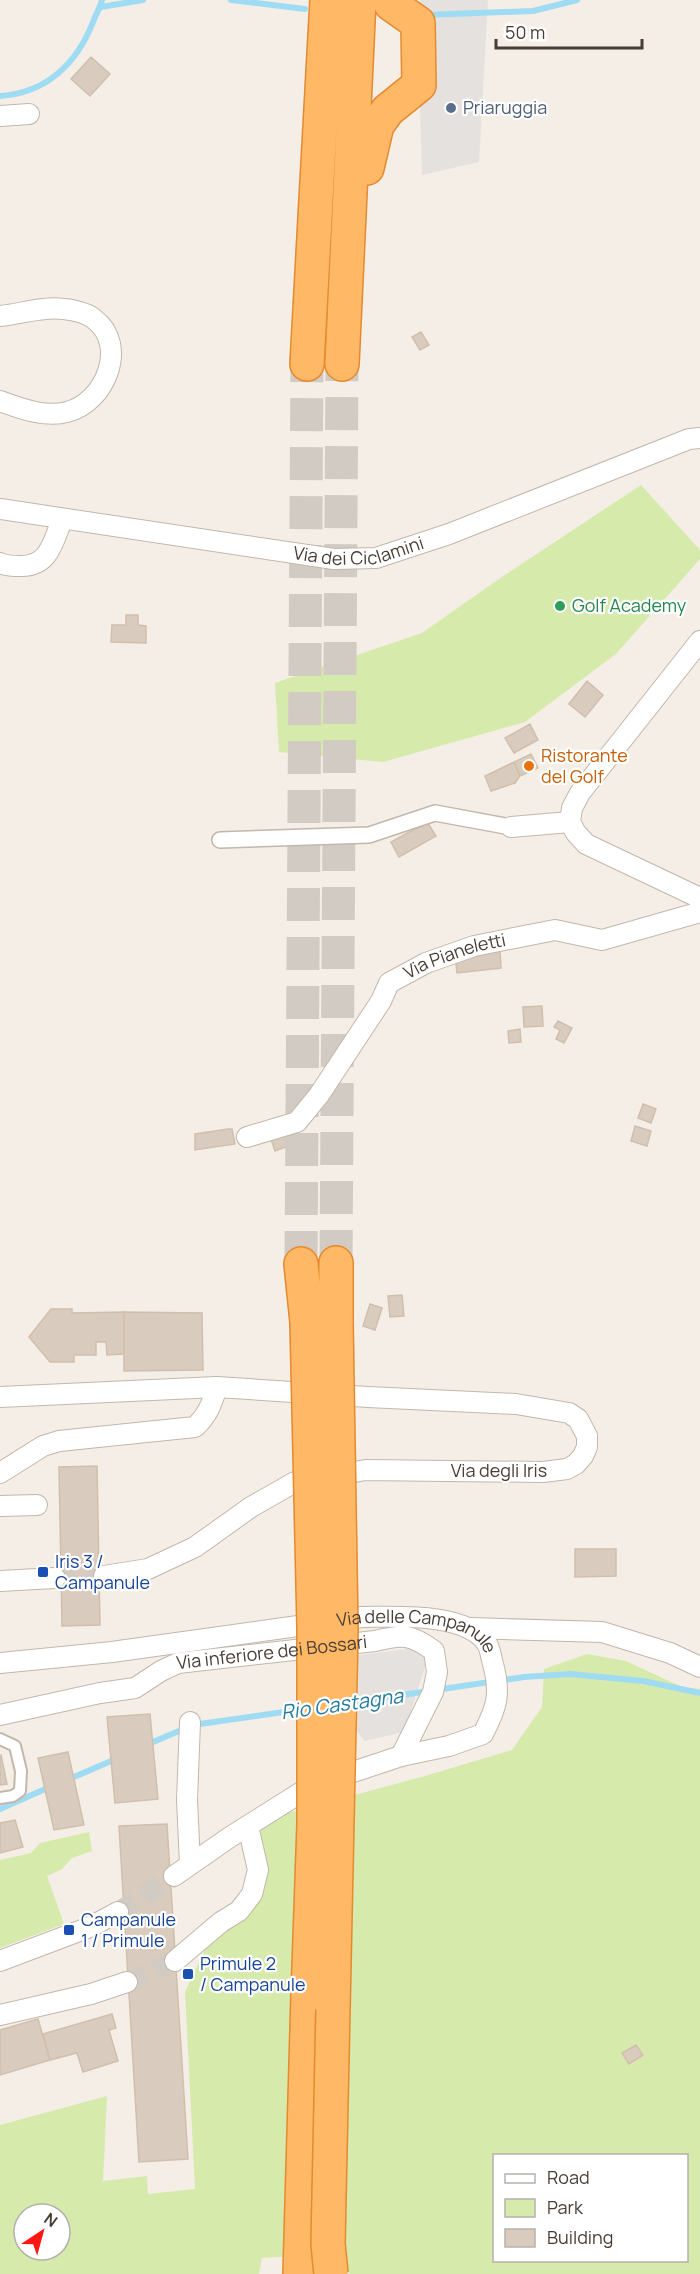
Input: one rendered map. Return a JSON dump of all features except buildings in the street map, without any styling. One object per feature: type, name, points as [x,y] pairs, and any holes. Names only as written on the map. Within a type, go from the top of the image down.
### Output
[{"type":"highway","points":[[307,364],[327,0]]},
{"type":"highway","points":[[342,364],[359,0]]},
{"type":"highway","points":[[347,258],[377,125],[388,110],[419,85],[418,23],[391,4],[389,0]]},
{"type":"highway","points":[[300,2261],[314,1824],[314,1628],[321,1322],[336,1263]]},
{"type":"highway","points":[[302,1264],[321,1322],[341,1630],[328,2244],[331,2274]]},
{"type":"street","points":[[0,116],[29,114]]},
{"type":"street","points":[[0,316],[43,309],[63,309],[79,313],[93,318],[103,328],[110,340],[111,351],[109,368],[104,381],[93,397],[66,413],[43,412],[0,401]]},
{"type":"street","name":"Via dei Ciclamini","points":[[0,509],[334,559],[376,558],[449,534],[689,439],[700,438]]},
{"type":"street","points":[[0,563],[30,566],[48,555],[63,520]]},
{"type":"street","points":[[700,641],[590,779],[572,808],[570,822],[586,844],[700,898]]},
{"type":"street","points":[[220,840],[369,835],[435,813],[511,827],[570,822]]},
{"type":"street","name":"Via Pianeletti","points":[[247,1137],[297,1122],[319,1095],[381,1000],[389,983],[426,963],[474,946],[555,930],[602,940],[700,912]]},
{"type":"street","points":[[0,1473],[43,1446],[59,1441],[195,1427],[204,1419],[211,1407],[217,1387]]},
{"type":"street","name":"Via degli Iris","points":[[0,1398],[217,1387],[516,1404],[559,1411],[578,1419],[587,1436],[583,1456],[567,1469],[543,1472],[366,1470],[295,1482],[251,1507],[195,1547],[148,1569],[104,1576]]},
{"type":"street","points":[[0,1506],[37,1505]]},
{"type":"street","points":[[0,1581],[56,1578]]},
{"type":"street","name":"Via delle Campanule","points":[[0,1663],[112,1652],[362,1617],[401,1617],[448,1621],[471,1628],[487,1643],[497,1680],[496,1708],[483,1734],[449,1746],[401,1756],[311,1786],[174,1876]]},
{"type":"street","points":[[471,1628],[602,1632],[670,1653],[700,1667]]},
{"type":"street","name":"Via inferiore dei Bossari","points":[[0,1715],[100,1693],[135,1688],[178,1663],[375,1641],[392,1636],[415,1638],[434,1651],[438,1672],[433,1692],[401,1756]]},
{"type":"street","points":[[190,1722],[187,1800],[190,1864]]},
{"type":"street","points":[[175,1961],[221,1922],[239,1911],[252,1894],[258,1870],[248,1826]]},
{"type":"street","points":[[0,1961],[90,1927],[118,1912]]},
{"type":"street","points":[[0,2015],[90,1994],[127,1982]]},
{"type":"lane","points":[[0,1739],[15,1746],[21,1783],[20,1791],[13,1796],[0,1798]]},
{"type":"green space","name":"Golf Academy","points":[[641,485],[700,550],[700,559],[616,654],[525,722],[383,762],[279,752],[275,683],[422,633]]},
{"type":"green space","points":[[587,1654],[626,1661],[682,1687],[700,1689],[700,2274],[350,2274],[335,2254],[262,2258],[259,2274],[0,2274],[0,2125],[107,2096],[103,2181],[147,2176],[148,2194],[195,2189],[185,1992],[206,1947],[246,1915],[261,1829],[273,1817],[512,1750],[542,1707],[544,1669]]},
{"type":"green space","points":[[89,1832],[92,1851],[72,1858],[62,1869],[47,1876],[64,1924],[0,1948],[0,1860],[31,1853],[40,1843]]},
{"type":"shaded area","name":"Priaruggia","points":[[421,0],[488,0],[479,162],[422,175],[417,5]]},
{"type":"shaded area","points":[[414,1648],[427,1661],[404,1732],[365,1741],[352,1726],[345,1657]]},
{"type":"waterway","points":[[0,96],[32,89],[46,82],[69,63],[86,37],[102,0]]},
{"type":"waterway","points":[[101,7],[143,0]]},
{"type":"waterway","points":[[231,0],[305,9]]},
{"type":"waterway","points":[[425,15],[533,11],[577,0]]},
{"type":"waterway","name":"Rio Castagna","points":[[348,1703],[524,1677],[570,1674],[643,1681],[700,1693]]},
{"type":"waterway","name":"Rio Castagna","points":[[146,1745],[193,1725],[305,1709]]},
{"type":"waterway","name":"Rio Castagna","points":[[67,1780],[118,1758]]},
{"type":"waterway","name":"Rio Castagna","points":[[0,1809],[52,1786]]},
{"type":"tunnel","points":[[301,1264],[307,364]]},
{"type":"tunnel","points":[[336,1263],[342,364]]},
{"type":"tunnel","points":[[55,1578],[104,1576]]},
{"type":"tunnel","points":[[118,1912],[174,1876]]},
{"type":"tunnel","points":[[127,1982],[175,1961]]},
{"type":"place","name":"Priaruggia","points":[[451,108]]},
{"type":"place","name":"Golf Academy","points":[[560,606]]},
{"type":"place","name":"Ristorante del Golf","points":[[529,766]]},
{"type":"place","name":"Iris 3 / Campanule","points":[[43,1572]]},
{"type":"place","name":"Campanule 1 / Primule","points":[[69,1930]]},
{"type":"place","name":"Primule 2 / Campanule","points":[[188,1974]]}]
